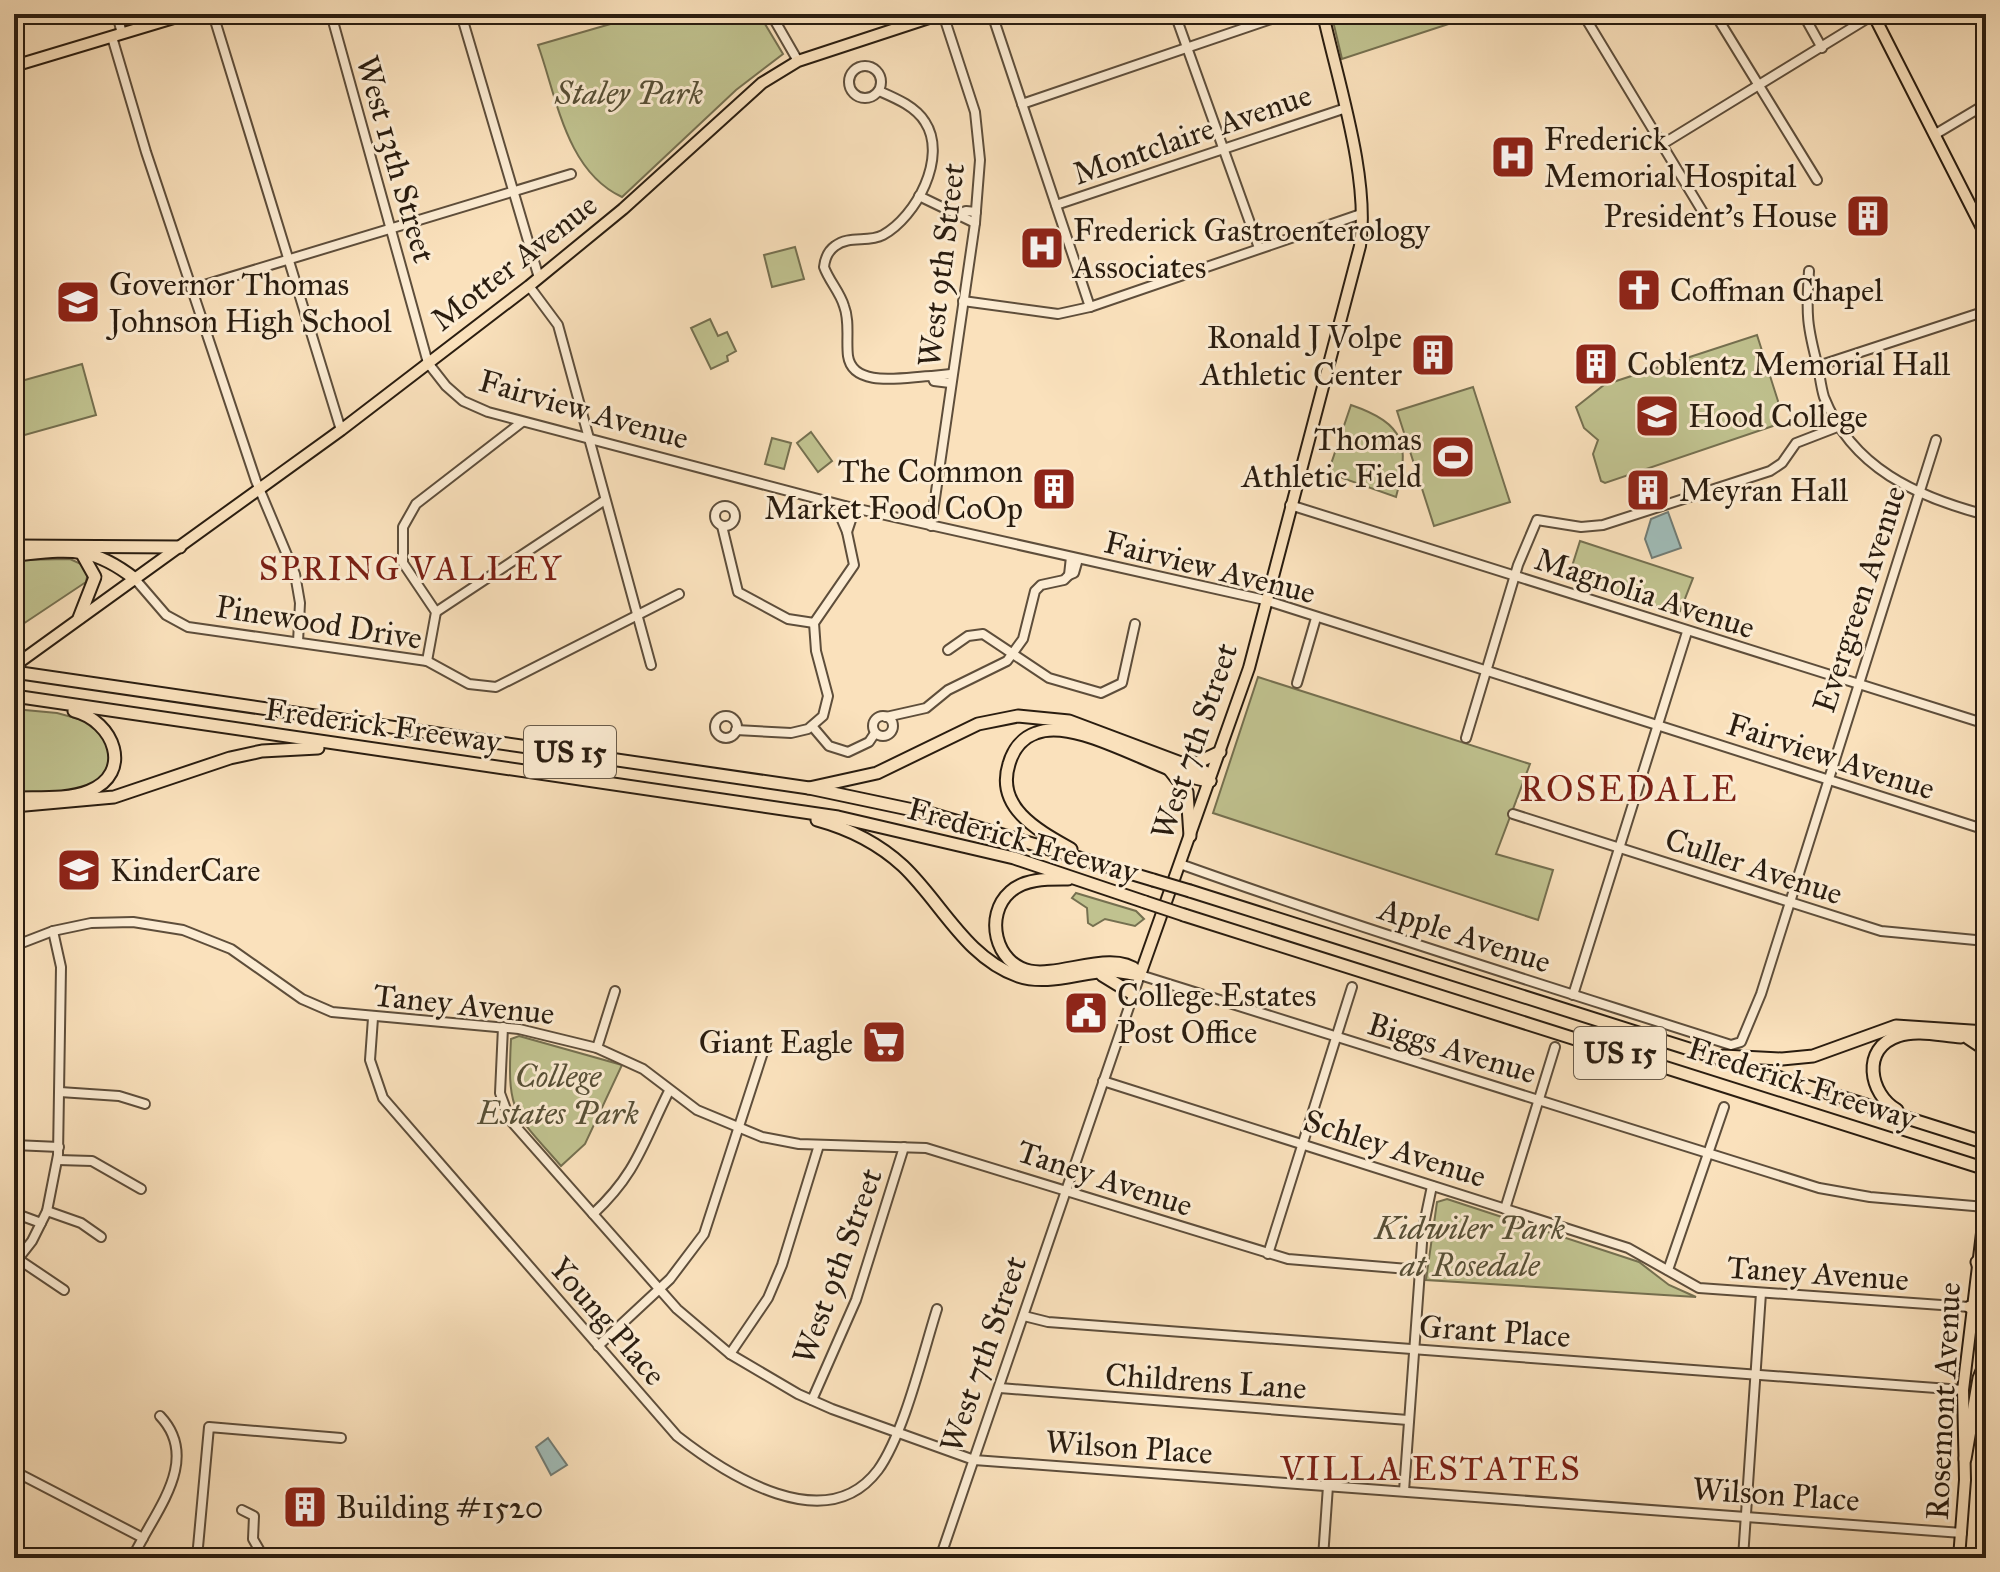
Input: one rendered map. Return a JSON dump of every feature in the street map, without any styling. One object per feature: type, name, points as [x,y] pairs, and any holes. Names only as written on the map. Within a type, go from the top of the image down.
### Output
[{"type":"highway","points":[[14,546],[180,547]]},
{"type":"highway","points":[[106,547],[129,565],[135,579]]},
{"type":"highway","points":[[14,555],[81,552],[104,557],[135,579]]},
{"type":"highway","points":[[79,618],[95,577],[81,552]]},
{"type":"highway","name":"Frederick Freeway","points":[[14,669],[809,788],[932,814],[1084,857],[1980,1141]]},
{"type":"highway","name":"Frederick Freeway","points":[[14,696],[352,748],[764,806],[923,834],[1077,879],[1986,1169]]},
{"type":"highway","points":[[14,798],[91,791],[113,767],[114,746],[99,721],[36,699]]},
{"type":"highway","points":[[809,788],[877,773],[978,724],[1018,716],[1069,721],[1205,772],[1210,781]]},
{"type":"highway","points":[[1084,857],[1038,829],[1011,801],[1006,786],[1007,768],[1020,743],[1047,730],[1067,730],[1169,769],[1210,781]]},
{"type":"highway","points":[[14,806],[114,797],[230,758],[262,751],[352,748]]},
{"type":"highway","points":[[1190,766],[1220,752]]},
{"type":"highway","points":[[1169,769],[1187,792],[1190,836]]},
{"type":"highway","points":[[764,806],[842,828],[882,848],[904,867],[964,939],[1007,971],[1032,980],[1097,973],[1140,975]]},
{"type":"highway","points":[[1077,879],[1031,881],[1007,895],[996,923],[997,937],[1004,953],[1013,963],[1033,972],[1116,963],[1134,967],[1140,975]]},
{"type":"highway","points":[[1097,973],[1118,981],[1133,994]]},
{"type":"highway","points":[[1710,1057],[1805,1057],[1896,1026],[1986,1033]]},
{"type":"highway","points":[[1919,1121],[1886,1103],[1876,1089],[1872,1073],[1880,1049],[1892,1038],[1910,1033],[1968,1038],[1986,1033]]},
{"type":"highway","points":[[1968,1038],[1986,1050]]},
{"type":"highway","points":[[1977,1262],[1986,1289]]},
{"type":"highway","points":[[1970,1307],[1986,1306]]},
{"type":"highway","points":[[1970,1307],[1986,1313]]},
{"type":"highway","points":[[1965,1459],[1979,1378],[1986,1361]]},
{"type":"main road","points":[[14,66],[187,14]]},
{"type":"main road","name":"Motter Avenue","points":[[14,669],[31,653],[341,430],[529,286],[623,209],[743,98],[798,61],[942,14]]},
{"type":"main road","name":"West 7th Street","points":[[1140,975],[1249,668],[1360,246],[1357,166],[1323,14]]},
{"type":"main road","points":[[1873,15],[1986,236]]},
{"type":"main road","name":"Rosemont Avenue","points":[[1959,1558],[1965,1459],[1963,1390],[1970,1307],[1986,1200]]},
{"type":"street","points":[[117,14],[117,35],[191,289],[259,490],[297,583],[298,642]]},
{"type":"street","points":[[213,14],[341,430]]},
{"type":"street","name":"West 13th Street","points":[[331,14],[428,363]]},
{"type":"street","points":[[461,14],[539,278]]},
{"type":"street","points":[[771,14],[798,61]]},
{"type":"street","name":"West 9th Street","points":[[931,526],[975,223],[979,136],[942,14]]},
{"type":"street","points":[[992,14],[1090,307]]},
{"type":"street","points":[[1175,14],[1259,248]]},
{"type":"street","points":[[1022,104],[1286,14]]},
{"type":"street","points":[[1583,14],[1704,214]]},
{"type":"street","points":[[1715,14],[1817,180]]},
{"type":"street","points":[[1803,14],[1822,48]]},
{"type":"street","points":[[1661,145],[1873,15]]},
{"type":"street","points":[[868,66],[877,71],[882,81],[879,91],[865,98],[856,95],[850,87],[853,72],[868,66]]},
{"type":"street","points":[[879,91],[901,101],[924,119],[928,127],[932,163],[919,196],[886,233],[875,238],[849,239],[834,246],[824,267],[845,307],[848,358],[854,367],[865,376],[880,379],[951,378]]},
{"type":"street","points":[[1934,135],[1986,104]]},
{"type":"street","name":"Montclaire Avenue","points":[[1056,205],[1343,109]]},
{"type":"street","points":[[191,289],[571,174]]},
{"type":"street","points":[[919,196],[975,223]]},
{"type":"street","points":[[955,215],[966,211],[976,212]]},
{"type":"street","points":[[963,301],[1058,314],[1090,307],[1361,214]]},
{"type":"street","points":[[1809,271],[1806,326],[1824,396],[1840,426],[1882,473],[1919,493],[1986,515]]},
{"type":"street","points":[[529,286],[558,325],[651,665]]},
{"type":"street","points":[[1818,366],[1986,311]]},
{"type":"street","name":"Fairview Avenue","points":[[428,363],[463,401],[522,422],[845,506],[1265,600],[1485,673],[1986,830]]},
{"type":"street","points":[[427,661],[436,612],[403,563],[401,537],[410,511],[522,422]]},
{"type":"street","points":[[1466,738],[1515,577],[1537,520],[1581,527],[1617,521],[1770,471],[1782,463],[1796,443],[1840,426]]},
{"type":"street","name":"Evergreen Avenue","points":[[1736,1044],[1745,1037],[1936,440]]},
{"type":"street","points":[[436,612],[605,500]]},
{"type":"street","name":"Magnolia Avenue","points":[[1290,505],[1857,686],[1986,724]]},
{"type":"street","points":[[736,730],[791,733],[812,726],[823,716],[828,702],[814,623],[854,565],[842,520],[845,506]]},
{"type":"street","points":[[847,532],[855,508]]},
{"type":"street","points":[[722,526],[738,592],[788,619],[814,623]]},
{"type":"street","points":[[812,726],[823,742],[848,752],[869,742],[875,733],[875,721],[926,708],[948,690],[998,667],[1014,653],[1026,631],[1035,591],[1041,585],[1064,580],[1075,558]]},
{"type":"street","name":"Pinewood Drive","points":[[135,579],[166,615],[177,622],[427,661],[469,684],[496,687],[679,594]]},
{"type":"street","points":[[1297,683],[1316,618]]},
{"type":"street","points":[[948,650],[968,636],[983,634],[1049,678],[1094,694],[1107,692],[1122,683],[1135,624]]},
{"type":"street","points":[[1573,995],[1687,632]]},
{"type":"street","points":[[875,733],[884,736],[890,733],[893,724],[886,717]]},
{"type":"street","name":"Culler Avenue","points":[[1513,814],[1881,931],[1986,941]]},
{"type":"street","name":"Apple Avenue","points":[[1180,864],[1293,905],[1736,1044]]},
{"type":"street","name":"Taney Avenue","points":[[14,946],[53,931],[119,922],[183,930],[231,949],[316,1007],[373,1018],[539,1032],[597,1048],[643,1069],[697,1110],[739,1130],[778,1141],[926,1148],[1268,1254],[1315,1263],[1420,1270]]},
{"type":"street","points":[[53,931],[61,967],[58,1160],[47,1211],[16,1261],[64,1290]]},
{"type":"street","name":"West 7th Street","points":[[940,1558],[1140,975]]},
{"type":"street","name":"Biggs Avenue","points":[[1140,975],[1709,1155],[1848,1194],[1985,1207]]},
{"type":"street","points":[[1268,1254],[1352,987]]},
{"type":"street","points":[[597,1048],[615,991]]},
{"type":"street","name":"Young Place","points":[[373,1018],[370,1060],[383,1098],[687,1444],[735,1476],[783,1494],[826,1500],[855,1490],[878,1469],[895,1434],[937,1309]]},
{"type":"street","name":"Wilson Place","points":[[503,1027],[500,1093],[510,1120],[660,1290],[698,1329],[730,1354],[812,1400],[895,1434],[974,1460],[1962,1533]]},
{"type":"street","points":[[598,1346],[682,1267],[704,1234],[767,1040]]},
{"type":"street","points":[[1505,1209],[1555,1047]]},
{"type":"street","name":"Schley Avenue","points":[[1103,1081],[1628,1248],[1668,1270]]},
{"type":"street","points":[[593,1214],[613,1195],[639,1160],[669,1091]]},
{"type":"street","points":[[60,1092],[119,1096],[145,1104]]},
{"type":"street","points":[[1668,1270],[1724,1107]]},
{"type":"street","points":[[14,1145],[59,1147]]},
{"type":"street","points":[[730,1354],[762,1308],[782,1265],[819,1145]]},
{"type":"street","name":"West 9th Street","points":[[812,1400],[856,1300],[904,1147]]},
{"type":"street","points":[[58,1160],[92,1161],[141,1189]]},
{"type":"street","points":[[1404,1491],[1420,1270],[1432,1186]]},
{"type":"street","points":[[47,1211],[81,1223],[101,1237]]},
{"type":"street","points":[[14,1213],[41,1223]]},
{"type":"street","name":"Taney Avenue","points":[[1668,1270],[1699,1288],[1970,1307]]},
{"type":"street","points":[[1743,1558],[1761,1293]]},
{"type":"street","name":"Grant Place","points":[[1024,1316],[1048,1322],[1963,1390]]},
{"type":"street","name":"Childrens Lane","points":[[1000,1388],[1408,1420]]},
{"type":"street","points":[[132,1558],[178,1464],[175,1438],[160,1416]]},
{"type":"street","points":[[197,1558],[209,1427],[341,1438]]},
{"type":"street","points":[[14,1471],[143,1538]]},
{"type":"street","points":[[1323,1558],[1328,1486]]},
{"type":"street","points":[[242,1510],[252,1512],[253,1539],[264,1558]]},
{"type":"green space","name":"Staley Park","points":[[645,14],[759,14],[783,54],[736,90],[622,197],[603,185],[588,170],[576,151],[558,110],[538,45]]},
{"type":"green space","points":[[1354,14],[1479,14],[1342,59],[1333,21]]},
{"type":"green space","points":[[795,247],[804,279],[772,287],[764,255]]},
{"type":"green space","points":[[710,319],[718,336],[727,332],[736,351],[727,356],[728,361],[711,369],[691,328]]},
{"type":"green space","points":[[1757,335],[1778,401],[1776,425],[1605,483],[1601,481],[1593,454],[1598,440],[1584,428],[1576,407],[1604,385]]},
{"type":"green space","points":[[82,364],[96,415],[14,438],[14,383]]},
{"type":"green space","name":"Thomas Athletic Field","points":[[1473,387],[1510,502],[1434,526],[1397,411]]},
{"type":"green space","points":[[1351,405],[1383,420],[1399,439],[1403,463],[1396,497],[1328,473]]},
{"type":"green space","points":[[811,432],[832,461],[818,472],[797,443]]},
{"type":"green space","points":[[772,438],[791,443],[784,469],[765,464]]},
{"type":"green space","points":[[1580,541],[1693,578],[1679,614],[1568,579]]},
{"type":"green space","points":[[70,559],[88,572],[86,582],[14,630],[14,560]]},
{"type":"green space","points":[[1258,677],[1530,764],[1496,854],[1553,870],[1538,920],[1213,813]]},
{"type":"green space","points":[[14,709],[57,713],[98,724],[112,755],[103,778],[83,790],[14,795]]},
{"type":"green space","points":[[1076,893],[1136,911],[1144,919],[1135,926],[1105,919],[1093,926],[1088,923],[1087,908],[1072,898]]},
{"type":"green space","name":"College Estates Park","points":[[519,1036],[622,1065],[585,1144],[561,1166],[516,1110],[510,1082],[510,1063],[511,1039]]},
{"type":"green space","name":"Kidwiler Park at Rosedale","points":[[1447,1199],[1639,1262],[1669,1285],[1696,1297],[1426,1280],[1437,1202]]},
{"type":"water","points":[[1668,512],[1681,548],[1652,558],[1645,539],[1651,519]]},
{"type":"water","points":[[548,1438],[567,1465],[551,1475],[536,1447]]},
{"type":"place","name":"Frederick Memorial Hospital","points":[[1513,157]]},
{"type":"place","name":"President's House","points":[[1868,216]]},
{"type":"place","name":"Frederick Gastroenterology Associates","points":[[1042,248]]},
{"type":"place","name":"Coffman Chapel","points":[[1639,290]]},
{"type":"place","name":"Governor Thomas Johnson High School","points":[[78,302]]},
{"type":"place","name":"Ronald J Volpe Athletic Center","points":[[1433,355]]},
{"type":"place","name":"Coblentz Memorial Hall","points":[[1596,364]]},
{"type":"place","name":"Hood College","points":[[1657,416]]},
{"type":"place","name":"Thomas Athletic Field","points":[[1453,457]]},
{"type":"place","name":"The Common Market Food CoOp","points":[[1054,489]]},
{"type":"place","name":"Meyran Hall","points":[[1648,490]]},
{"type":"place","name":"KinderCare","points":[[79,870]]},
{"type":"place","name":"College Estates Post Office","points":[[1086,1013]]},
{"type":"place","name":"Giant Eagle","points":[[884,1042]]},
{"type":"place","name":"Building #1520","points":[[305,1507]]},
{"type":"district","name":"SPRING VALLEY","points":[[411,568]]},
{"type":"district","name":"ROSEDALE","points":[[1629,788]]},
{"type":"district","name":"VILLA ESTATES","points":[[1431,1468]]}]
